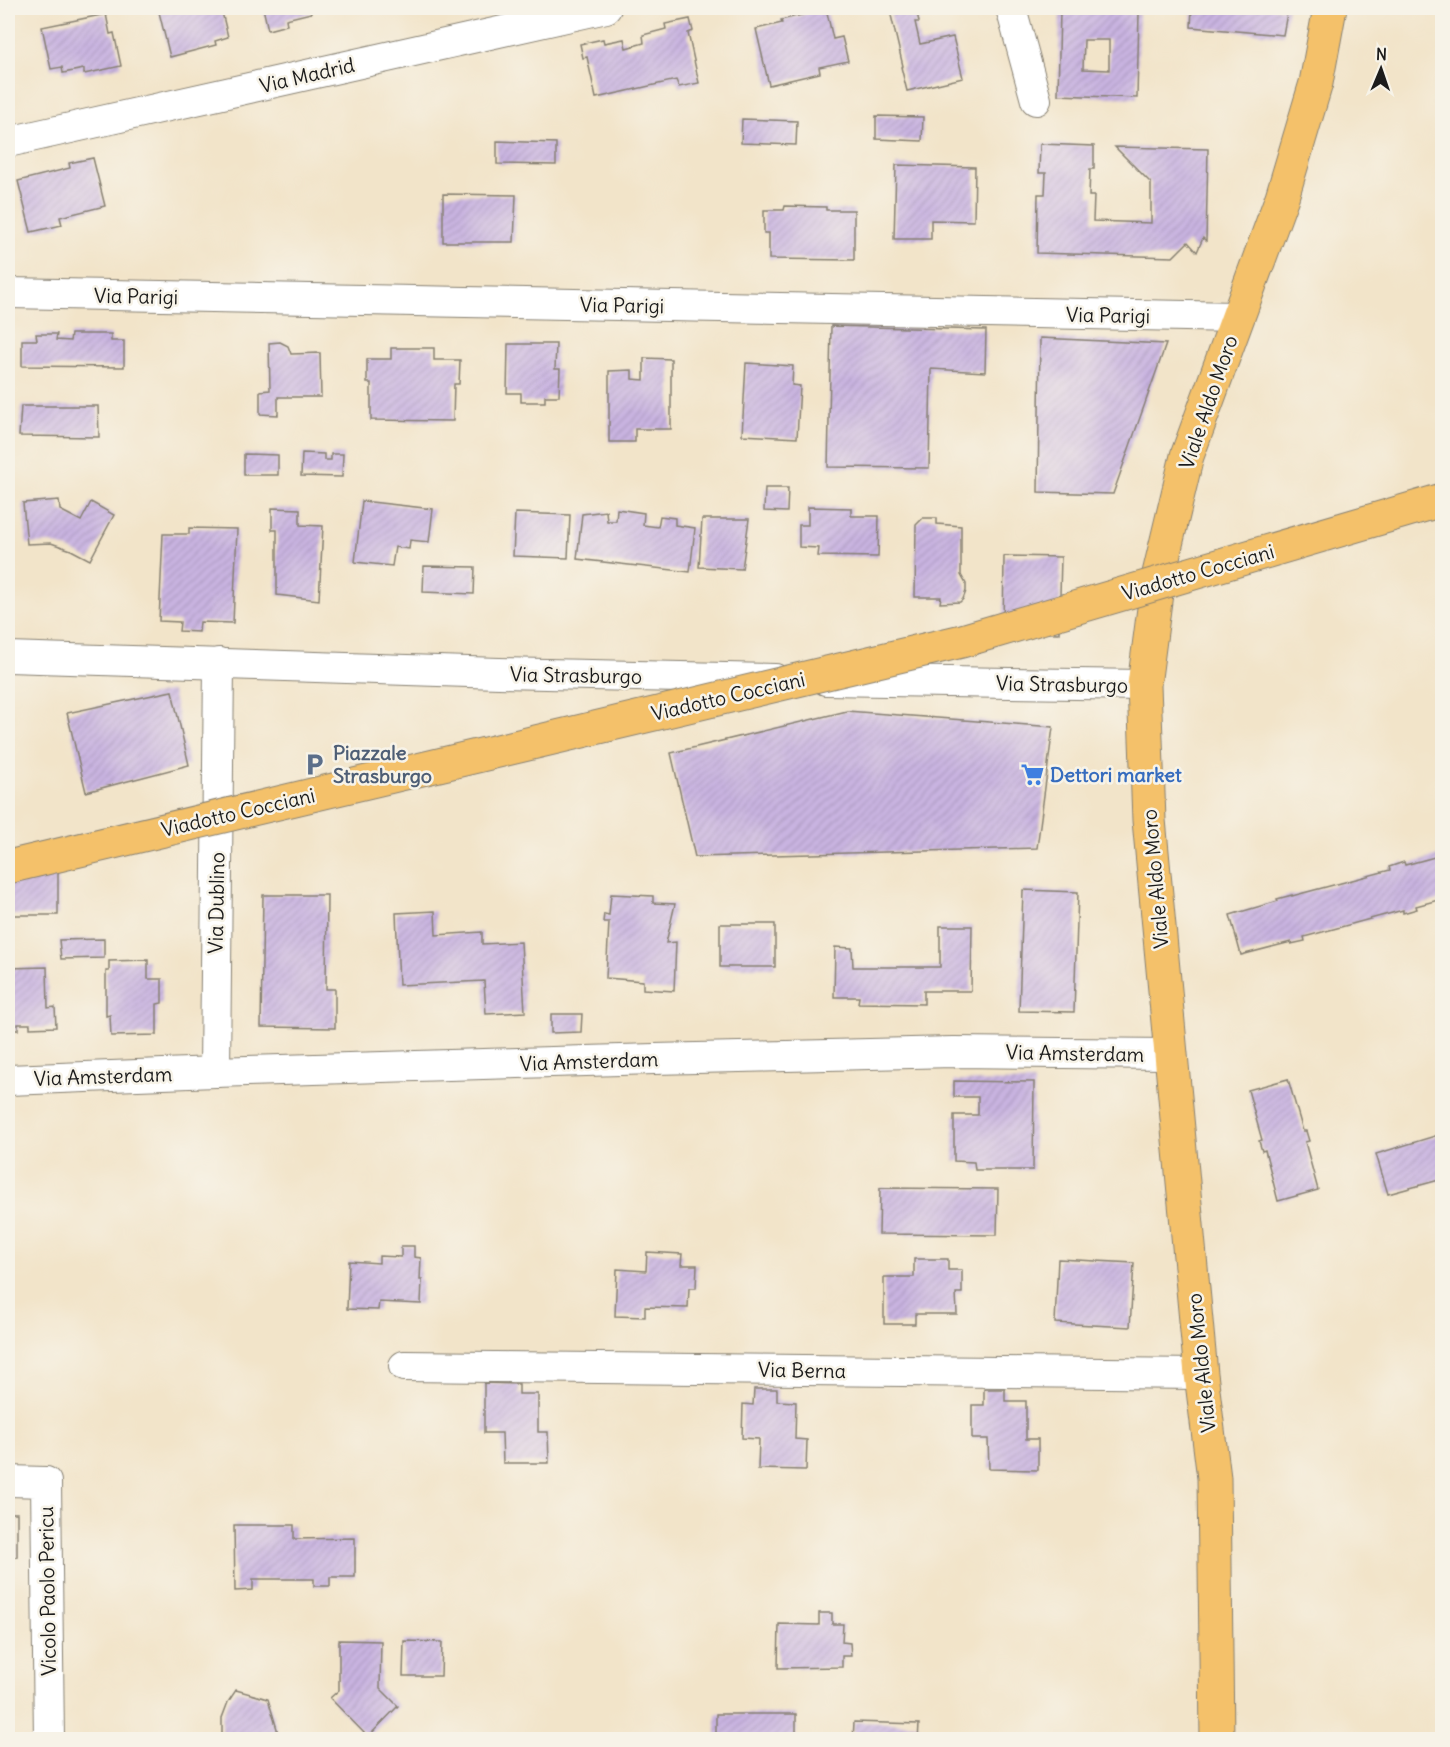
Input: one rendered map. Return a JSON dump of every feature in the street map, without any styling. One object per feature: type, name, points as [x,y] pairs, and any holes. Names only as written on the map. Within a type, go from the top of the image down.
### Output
[{"type":"main road","name":"Viale Aldo Moro","points":[[1217,1740],[1214,1478],[1201,1374],[1149,820],[1144,685],[1158,578],[1187,456],[1285,186],[1316,83],[1329,8]]},
{"type":"main road","name":"Viadotto Cocciani","points":[[8,867],[962,641],[1443,500]]},
{"type":"street","name":"Via Madrid","points":[[8,142],[606,8]]},
{"type":"street","points":[[1011,8],[1036,100]]},
{"type":"street","name":"Via Parigi","points":[[8,294],[1237,317]]},
{"type":"street","name":"Via Strasburgo","points":[[8,657],[499,673],[1144,685]]},
{"type":"street","name":"Via Dublino","points":[[215,1072],[219,663]]},
{"type":"street","name":"Via Amsterdam","points":[[8,1080],[643,1059],[954,1052],[1170,1054]]},
{"type":"street","name":"Via Berna","points":[[404,1366],[1201,1374]]},
{"type":"street","name":"Vicolo Paolo Pericu","points":[[8,1481],[46,1482],[49,1740]]},
{"type":"building","points":[[158,8],[221,8],[228,37],[215,41],[216,45],[170,57]]},
{"type":"building","points":[[263,8],[310,8],[311,13],[286,19],[287,25],[268,30]]},
{"type":"building","points":[[826,8],[833,39],[842,37],[848,61],[819,67],[820,73],[769,85],[756,29],[782,23],[781,20],[806,14],[805,10]]},
{"type":"building","points":[[916,8],[919,22],[915,22],[920,44],[953,37],[963,78],[907,91],[890,11]]},
{"type":"building","points":[[1192,8],[1288,8],[1283,35],[1191,27]]},
{"type":"building","points":[[1060,11],[1139,13],[1137,98],[1058,95]],"holes":[[[1084,40],[1109,40],[1109,70],[1083,69]]]},
{"type":"building","points":[[106,14],[110,34],[114,33],[121,66],[84,74],[84,69],[63,73],[62,67],[51,69],[42,27]]},
{"type":"building","points":[[690,19],[693,31],[688,33],[699,83],[679,87],[676,80],[596,98],[587,57],[583,58],[580,44],[603,39],[604,43],[624,39],[626,48],[644,43],[643,35],[666,29],[665,24]]},
{"type":"building","points":[[876,116],[923,117],[922,141],[876,139]]},
{"type":"building","points":[[742,119],[797,121],[796,145],[741,143]]},
{"type":"building","points":[[497,141],[556,143],[556,165],[497,164]]},
{"type":"building","points":[[1040,144],[1094,146],[1094,169],[1090,169],[1089,196],[1094,196],[1093,221],[1151,223],[1151,183],[1115,147],[1208,149],[1206,241],[1203,238],[1197,252],[1188,242],[1173,257],[1037,253],[1038,194],[1045,194],[1046,173],[1039,173]]},
{"type":"building","points":[[93,158],[105,206],[60,217],[62,225],[31,232],[18,181],[70,168],[69,163]]},
{"type":"building","points":[[896,165],[975,167],[974,221],[931,220],[931,239],[894,239]]},
{"type":"building","points":[[443,194],[516,195],[514,242],[443,242]]},
{"type":"building","points":[[785,206],[854,210],[854,260],[769,259],[769,233],[764,233],[764,210],[784,210]]},
{"type":"building","points":[[831,326],[986,330],[985,372],[931,369],[929,468],[828,467]]},
{"type":"building","points":[[36,334],[57,334],[56,340],[70,341],[71,334],[111,334],[111,341],[124,341],[124,367],[22,366],[22,340],[37,340]]},
{"type":"building","points":[[1040,338],[1166,344],[1113,494],[1038,492]]},
{"type":"building","points":[[280,342],[288,346],[291,354],[320,353],[321,397],[278,397],[278,415],[260,414],[260,391],[270,390],[269,343]]},
{"type":"building","points":[[508,344],[556,344],[555,369],[560,369],[559,396],[545,396],[545,402],[521,402],[521,393],[507,393]]},
{"type":"building","points":[[391,348],[434,348],[434,360],[460,360],[459,384],[454,384],[453,421],[371,420],[371,383],[367,383],[367,359],[391,359]]},
{"type":"building","points":[[644,358],[671,359],[671,429],[635,429],[635,442],[609,442],[609,371],[632,370],[632,379],[644,380]]},
{"type":"building","points":[[746,363],[793,366],[792,385],[800,386],[797,438],[742,435]]},
{"type":"building","points":[[21,406],[98,406],[99,437],[19,436]]},
{"type":"building","points":[[302,453],[324,454],[324,460],[331,460],[331,454],[343,454],[342,477],[301,476]]},
{"type":"building","points":[[244,454],[278,455],[278,475],[244,475]]},
{"type":"building","points":[[765,488],[788,488],[787,512],[764,511]]},
{"type":"building","points":[[59,500],[60,510],[81,521],[91,502],[114,515],[90,560],[51,543],[27,544],[23,503]]},
{"type":"building","points":[[362,501],[433,509],[429,542],[410,540],[409,549],[395,547],[392,566],[355,562]]},
{"type":"building","points":[[808,507],[851,508],[851,516],[879,516],[878,557],[818,556],[819,548],[799,547],[799,525],[808,525]]},
{"type":"building","points":[[272,508],[300,509],[300,525],[323,526],[319,600],[277,595],[277,530],[272,530]]},
{"type":"building","points":[[617,509],[644,513],[643,525],[658,527],[660,516],[675,518],[675,525],[695,528],[690,572],[577,559],[582,514],[606,511],[607,521],[616,521]]},
{"type":"building","points":[[515,513],[570,515],[568,558],[513,556]]},
{"type":"building","points":[[923,518],[937,518],[937,524],[961,526],[961,575],[966,584],[966,591],[960,602],[940,603],[941,597],[915,597],[916,525]]},
{"type":"building","points":[[702,519],[749,519],[742,569],[699,567]]},
{"type":"building","points":[[189,528],[237,529],[233,623],[200,622],[199,632],[179,631],[180,622],[159,621],[163,534],[189,534]]},
{"type":"building","points":[[1004,556],[1061,557],[1059,633],[1003,632]]},
{"type":"building","points":[[424,566],[475,567],[474,594],[423,592]]},
{"type":"building","points":[[172,691],[189,765],[86,792],[67,713]]},
{"type":"building","points":[[847,711],[1053,727],[1037,848],[695,857],[671,753]]},
{"type":"building","points":[[8,855],[58,855],[58,915],[8,915]]},
{"type":"building","points":[[1442,855],[1442,899],[1416,906],[1417,909],[1403,913],[1403,910],[1304,937],[1305,941],[1291,944],[1291,942],[1241,955],[1230,915],[1278,901],[1277,899],[1390,870],[1389,867],[1404,862],[1405,865]]},
{"type":"building","points":[[1023,890],[1078,892],[1074,1012],[1019,1011]]},
{"type":"building","points":[[611,894],[653,896],[653,903],[675,904],[666,943],[676,942],[674,991],[643,989],[643,981],[606,978],[609,922],[603,922],[604,914],[609,915]]},
{"type":"building","points":[[263,895],[327,895],[326,989],[335,989],[335,1028],[261,1027]]},
{"type":"building","points":[[435,911],[436,935],[482,932],[482,944],[521,942],[525,1012],[486,1014],[484,981],[399,985],[396,913]]},
{"type":"building","points":[[720,924],[775,924],[775,967],[720,967]]},
{"type":"building","points":[[940,926],[972,926],[971,991],[924,991],[924,1004],[858,1003],[859,997],[834,997],[835,947],[852,948],[853,967],[940,967]]},
{"type":"building","points":[[104,939],[104,958],[61,959],[59,940]]},
{"type":"building","points":[[148,960],[148,979],[162,979],[162,1003],[157,1004],[157,1035],[111,1036],[110,1015],[106,1016],[106,971],[109,971],[109,961]]},
{"type":"building","points":[[47,967],[48,1008],[55,1007],[56,1027],[30,1028],[30,1024],[18,1024],[18,1030],[8,1030],[8,968]]},
{"type":"building","points":[[551,1014],[582,1014],[581,1032],[551,1033]]},
{"type":"building","points":[[1288,1079],[1303,1131],[1306,1131],[1309,1141],[1305,1142],[1318,1190],[1278,1201],[1265,1150],[1262,1151],[1259,1141],[1262,1140],[1248,1090]]},
{"type":"building","points":[[954,1081],[1034,1082],[1033,1170],[975,1170],[974,1162],[954,1161],[954,1115],[978,1115],[978,1097],[954,1097]]},
{"type":"building","points":[[1442,1135],[1442,1181],[1388,1194],[1376,1154]]},
{"type":"building","points":[[880,1188],[998,1189],[997,1235],[879,1234]]},
{"type":"building","points":[[401,1246],[414,1246],[414,1257],[421,1258],[421,1304],[379,1302],[378,1310],[347,1309],[349,1261],[379,1263],[379,1256],[401,1257]]},
{"type":"building","points":[[647,1252],[682,1254],[681,1265],[697,1265],[696,1288],[689,1288],[688,1308],[645,1307],[645,1317],[615,1316],[617,1269],[646,1271]]},
{"type":"building","points":[[914,1259],[948,1259],[948,1270],[962,1270],[962,1293],[956,1293],[957,1314],[915,1314],[915,1324],[884,1324],[884,1277],[914,1277]]},
{"type":"building","points":[[1058,1259],[1134,1263],[1130,1327],[1055,1323]]},
{"type":"building","points":[[484,1383],[519,1384],[519,1394],[538,1394],[538,1432],[548,1432],[549,1463],[503,1463],[502,1433],[484,1433]]},
{"type":"building","points":[[754,1389],[777,1389],[777,1401],[796,1402],[795,1439],[807,1440],[806,1470],[758,1469],[759,1439],[742,1438],[743,1404],[753,1405]]},
{"type":"building","points":[[984,1389],[1005,1389],[1005,1401],[1026,1401],[1026,1439],[1038,1439],[1038,1470],[989,1469],[988,1439],[972,1439],[972,1405],[984,1405]]},
{"type":"building","points":[[8,1513],[17,1513],[17,1557],[8,1557]]},
{"type":"building","points":[[234,1525],[294,1525],[294,1539],[355,1538],[355,1577],[330,1577],[330,1586],[314,1586],[314,1579],[253,1579],[253,1590],[235,1591]]},
{"type":"building","points":[[819,1613],[832,1613],[832,1624],[843,1624],[842,1642],[850,1643],[851,1656],[842,1656],[842,1667],[778,1668],[779,1624],[819,1625]]},
{"type":"building","points":[[339,1640],[381,1641],[380,1688],[398,1706],[368,1737],[330,1698],[339,1690]]},
{"type":"building","points":[[404,1641],[442,1642],[441,1676],[403,1676]]},
{"type":"building","points":[[236,1690],[268,1699],[278,1740],[222,1740],[222,1718]]},
{"type":"building","points":[[716,1714],[796,1714],[796,1740],[716,1740]]},
{"type":"building","points":[[854,1722],[919,1724],[918,1740],[853,1740]]},
{"type":"place","name":"Piazzale Strasburgo","points":[[315,764]]},
{"type":"place","name":"Dettori market","points":[[1032,774]]}]
